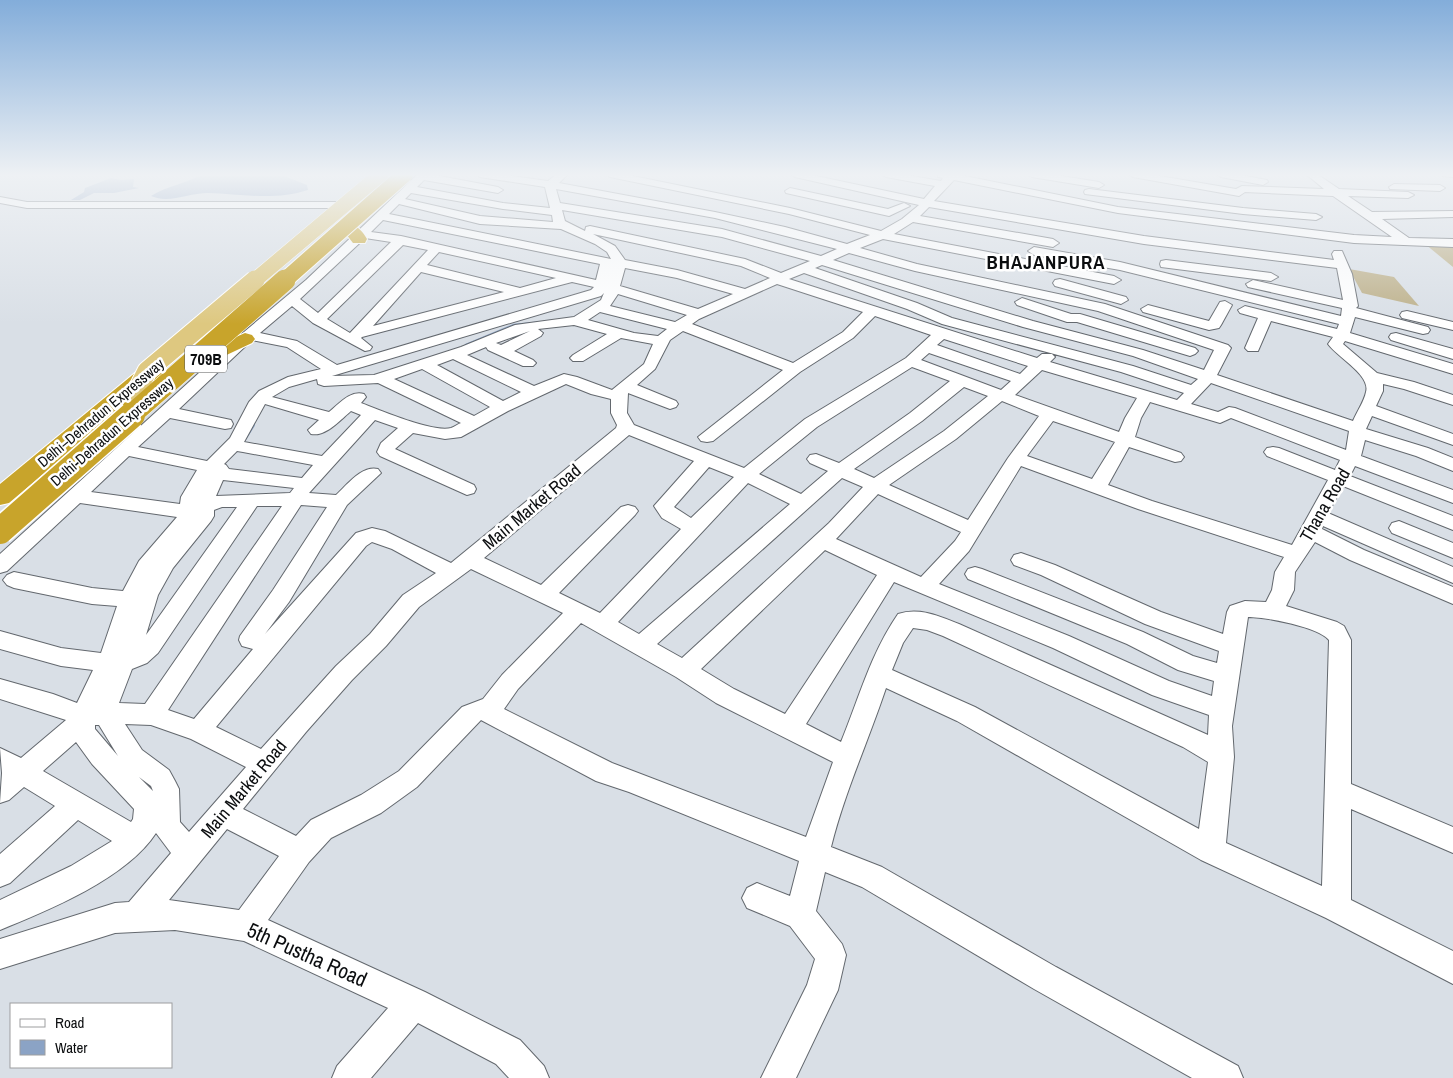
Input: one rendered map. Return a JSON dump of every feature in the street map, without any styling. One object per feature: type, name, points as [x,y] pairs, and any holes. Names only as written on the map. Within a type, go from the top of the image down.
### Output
[{"type":"highway","name":"Delhi–Dehradun Expressway","points":[[0,497],[325,224]]},
{"type":"highway","name":"Delhi-Dehradun Expressway","points":[[0,511],[333,224]]},
{"type":"highway","name":"Delhi-Dehradun Expressway","points":[[0,531],[359,224]]},
{"type":"highway","name":"Delhi–Dehradun Expressway","points":[[0,544],[190,373],[367,224]]},
{"type":"highway","points":[[211,355],[247,337]]},
{"type":"highway","points":[[152,370],[190,373]]},
{"type":"main road","points":[[135,394],[147,371],[321,224]]},
{"type":"street","points":[[130,599],[92,596],[7,573],[76,496],[247,337],[293,300],[357,234],[369,224]]},
{"type":"street","points":[[413,224],[611,274],[674,286],[725,302]]},
{"type":"street","points":[[0,915],[82,877],[134,839],[146,823],[147,804],[101,756],[83,732],[116,663],[141,620],[147,595],[166,563],[202,519],[204,513],[196,508],[190,496],[200,478],[216,470],[243,447],[254,435],[272,402],[285,390],[307,383],[380,378],[454,354],[520,328],[574,321],[599,308],[607,302],[612,250],[581,224]]},
{"type":"street","points":[[609,224],[648,242],[745,263],[802,268],[886,268],[1075,314],[1100,307],[1223,348],[1208,377],[1180,406]]},
{"type":"street","points":[[643,224],[769,259]]},
{"type":"street","points":[[679,224],[782,248],[802,268],[873,310],[1040,364],[1220,418],[1229,412],[1355,441],[1422,452],[1453,465]]},
{"type":"street","points":[[756,224],[781,230],[802,268],[839,283],[926,312],[947,321],[1127,369],[1194,391]]},
{"type":"street","points":[[802,268],[882,224]]},
{"type":"street","points":[[907,224],[894,248],[1091,290],[1209,326]]},
{"type":"street","points":[[969,224],[1099,277],[1114,280]]},
{"type":"street","points":[[983,224],[1109,264],[1348,313],[1453,340]]},
{"type":"street","points":[[1003,224],[1166,264],[1253,274],[1453,354]]},
{"type":"street","points":[[1021,224],[1146,249],[1336,250],[1383,226],[1442,224]]},
{"type":"street","points":[[1091,224],[1336,250],[1354,239],[1453,243]]},
{"type":"street","points":[[1196,224],[1336,250]]},
{"type":"street","points":[[1320,224],[1336,250],[1348,313],[1336,342],[1336,347],[1371,377],[1408,385],[1453,400]]},
{"type":"street","points":[[1383,226],[1405,240]]},
{"type":"street","points":[[357,234],[401,240],[573,278]]},
{"type":"street","points":[[318,320],[401,240]]},
{"type":"street","points":[[354,337],[436,248]]},
{"type":"street","points":[[636,249],[690,261],[742,282]]},
{"type":"street","points":[[684,670],[823,540],[876,485],[950,435],[1023,380],[1040,364],[1053,349],[1057,332],[1075,314],[1109,264]]},
{"type":"street","points":[[354,337],[573,278],[611,274],[685,276],[742,282],[802,268],[915,267],[1075,314],[1217,359]]},
{"type":"street","points":[[418,268],[519,292]]},
{"type":"street","points":[[802,268],[943,297],[1057,332],[1138,353],[1251,391],[1453,487]]},
{"type":"street","points":[[611,274],[652,297],[698,314]]},
{"type":"street","points":[[216,470],[244,432],[257,402],[275,388],[292,380],[335,371],[589,296],[598,292],[611,274]]},
{"type":"street","points":[[742,282],[725,302],[698,314],[679,326],[662,341],[653,362],[626,387],[619,413],[626,428],[746,475],[804,503]]},
{"type":"street","points":[[1134,282],[1266,315],[1348,313],[1453,326]]},
{"type":"street","points":[[926,312],[956,284]]},
{"type":"street","points":[[293,300],[318,320],[354,337],[382,356]]},
{"type":"street","points":[[1202,341],[1209,326],[1214,324],[1225,305]]},
{"type":"street","points":[[599,308],[679,326],[794,369]]},
{"type":"street","points":[[707,437],[794,369],[848,335],[873,310]]},
{"type":"street","points":[[1348,313],[1453,369]]},
{"type":"street","points":[[1253,348],[1266,315]]},
{"type":"street","points":[[574,321],[619,333],[662,341]]},
{"type":"street","points":[[502,351],[550,325]]},
{"type":"street","points":[[578,358],[619,333]]},
{"type":"street","points":[[602,625],[620,603],[746,475],[812,423],[911,361],[942,333]]},
{"type":"street","points":[[247,337],[292,344],[335,371]]},
{"type":"street","points":[[482,342],[528,363]]},
{"type":"street","points":[[927,347],[1023,380]]},
{"type":"street","points":[[454,354],[533,392]]},
{"type":"street","points":[[911,361],[1050,414],[1175,457]]},
{"type":"street","points":[[424,364],[502,407]]},
{"type":"street","name":"Thana Road","points":[[1273,610],[1284,590],[1285,572],[1340,477],[1366,408],[1375,391],[1376,385],[1371,377]]},
{"type":"street","points":[[317,430],[380,378]]},
{"type":"street","points":[[380,378],[474,422]]},
{"type":"street","points":[[348,404],[410,426],[447,435],[455,433],[502,407],[560,380],[567,379],[597,391],[626,387],[675,399]]},
{"type":"street","points":[[640,646],[839,471],[916,416],[962,380]]},
{"type":"street","points":[[1233,414],[1251,391]]},
{"type":"street","points":[[1097,486],[1125,440],[1132,418],[1146,396]]},
{"type":"street","points":[[272,402],[330,418]]},
{"type":"street","points":[[1366,408],[1453,440]]},
{"type":"street","points":[[167,412],[225,424]]},
{"type":"street","points":[[151,715],[301,492],[324,462],[372,413]]},
{"type":"street","points":[[925,586],[962,546],[1016,458],[1040,424],[1050,414]]},
{"type":"street","points":[[1284,422],[1355,441],[1453,497]]},
{"type":"street","points":[[410,426],[387,447],[386,452],[467,489]]},
{"type":"street","name":"Main Market Road","points":[[136,917],[266,764],[297,724],[344,673],[378,640],[411,601],[469,560],[626,428]]},
{"type":"street","points":[[243,447],[324,462]]},
{"type":"street","points":[[124,450],[216,470],[340,501]]},
{"type":"street","points":[[1273,452],[1453,523]]},
{"type":"street","points":[[1016,458],[1145,505],[1296,553]]},
{"type":"street","points":[[816,459],[973,530]]},
{"type":"street","points":[[694,527],[670,515],[664,506],[705,460]]},
{"type":"street","points":[[270,644],[254,642],[250,640],[251,636],[281,596],[340,501],[372,474]]},
{"type":"street","points":[[76,496],[169,510],[196,508],[221,501],[252,500],[301,492]]},
{"type":"street","points":[[0,640],[61,657],[116,663],[139,658],[150,647],[252,500]]},
{"type":"street","points":[[116,663],[122,628],[130,599],[146,566],[196,508]]},
{"type":"street","points":[[1385,546],[1399,528],[1419,509]]},
{"type":"street","points":[[545,594],[628,511]]},
{"type":"street","points":[[1314,524],[1385,546],[1453,576]]},
{"type":"street","points":[[1314,524],[1357,555],[1453,596]]},
{"type":"street","points":[[1399,528],[1453,551]]},
{"type":"street","points":[[199,731],[358,541],[369,535],[375,535],[450,572]]},
{"type":"street","points":[[823,540],[890,571],[1063,643],[1198,703],[1222,709]]},
{"type":"street","points":[[469,560],[579,611],[684,670],[725,696],[849,758]]},
{"type":"street","points":[[1021,560],[1048,570],[1153,618],[1232,646]]},
{"type":"street","points":[[790,728],[890,571]]},
{"type":"street","points":[[975,574],[1134,638],[1186,663],[1227,676]]},
{"type":"street","points":[[1211,850],[1221,757],[1220,726],[1238,612],[1240,610],[1273,610],[1329,628],[1336,632],[1340,640],[1336,908]]},
{"type":"street","points":[[488,712],[510,682],[579,611]]},
{"type":"street","points":[[800,915],[814,855],[832,799],[870,702],[885,655],[895,635],[906,620],[911,619],[932,623],[1192,739],[1221,757]]},
{"type":"street","points":[[878,675],[966,714],[1211,850],[1336,908],[1453,968]]},
{"type":"street","points":[[0,689],[92,716],[151,715],[199,731],[266,764]]},
{"type":"street","points":[[246,926],[299,852],[321,829],[371,804],[408,779],[472,714],[482,709],[605,774],[633,782],[872,877],[1045,978],[1226,1078]]},
{"type":"street","points":[[0,791],[92,716]]},
{"type":"street","points":[[92,716],[133,758],[160,778],[166,789],[166,820],[168,829],[190,853]]},
{"type":"street","points":[[0,758],[134,839]]},
{"type":"street","points":[[1338,791],[1453,840]]},
{"type":"street","points":[[0,873],[76,804]]},
{"type":"street","points":[[224,813],[299,852]]},
{"type":"street","points":[[757,898],[800,915],[831,955],[822,990],[778,1078]]},
{"type":"street","name":"5th Pustha Road","points":[[0,954],[115,918],[175,915],[246,926],[414,1003],[508,1052],[532,1078]]},
{"type":"street","points":[[349,1078],[414,1003]]},
{"type":"shaded area","points":[[1419,239],[1453,241],[1453,267]]},
{"type":"shaded area","points":[[1349,269],[1394,277],[1419,306],[1362,293]]},
{"type":"waterway","points":[[466,345],[514,325],[545,322]]},
{"type":"waterway","points":[[245,438],[253,425]]},
{"type":"district","name":"BHAJANPURA","points":[[1046,262]]}]
